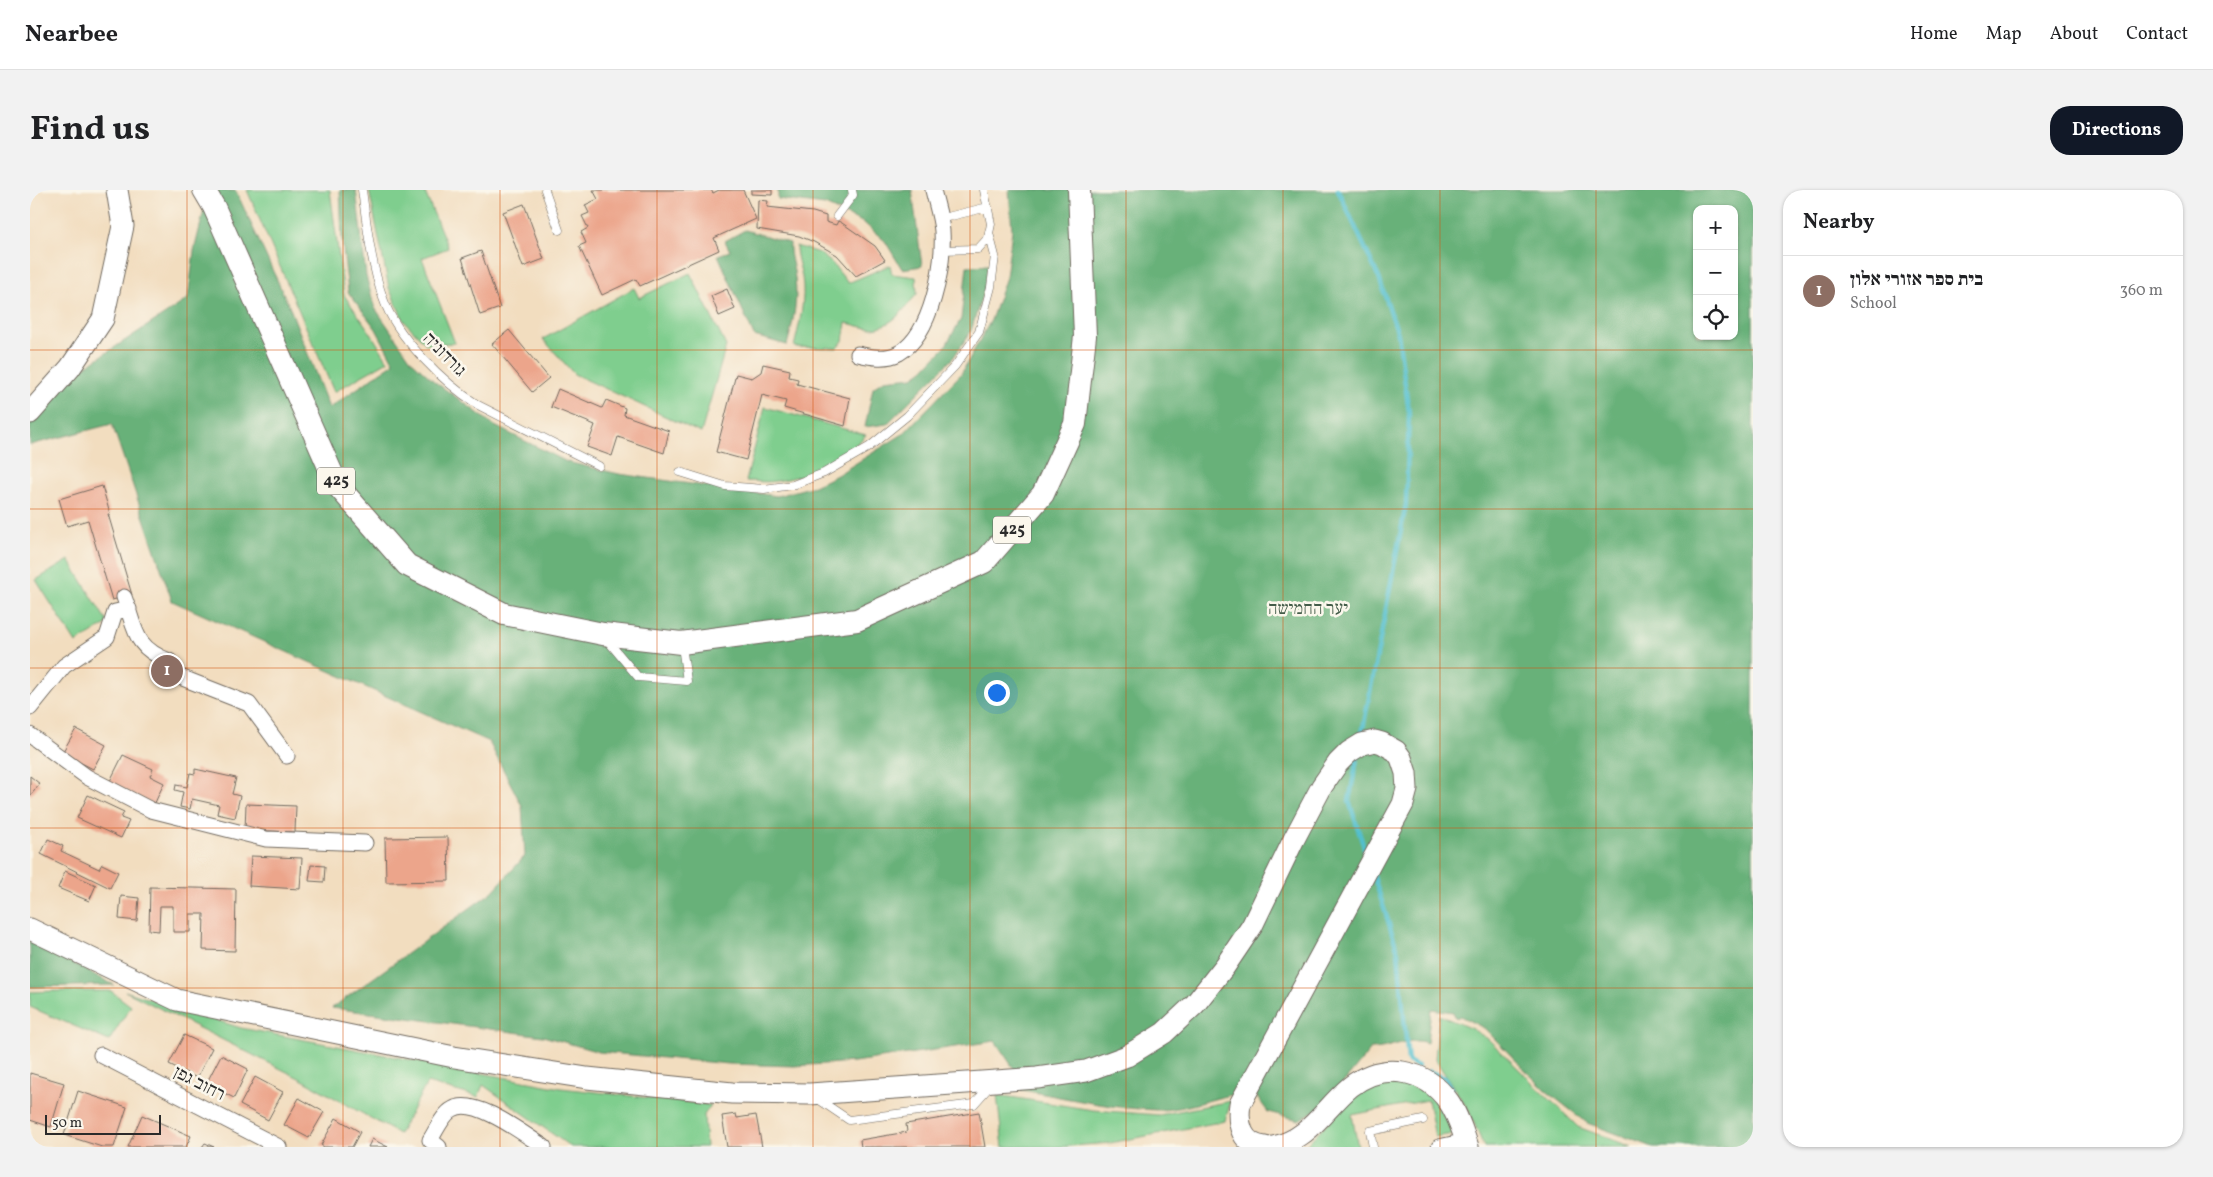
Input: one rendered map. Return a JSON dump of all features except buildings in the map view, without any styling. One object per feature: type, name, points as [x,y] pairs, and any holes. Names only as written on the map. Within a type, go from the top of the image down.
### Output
[{"type":"main road","points":[[30,414],[70,368],[103,319],[124,226],[117,190]]},
{"type":"main road","name":"425","points":[[204,190],[218,216],[337,485],[407,565],[504,614],[603,634],[681,643],[857,620],[984,562],[1043,494],[1075,424],[1085,336],[1079,190]]},
{"type":"main road","points":[[30,929],[177,1000],[454,1057],[587,1078],[732,1093],[810,1094],[1037,1078],[1086,1071],[1127,1056],[1164,1033],[1195,1004],[1225,966],[1252,926],[1294,839],[1333,770],[1344,757],[1356,748],[1369,742],[1382,742],[1396,751],[1404,765],[1407,781],[1403,804],[1399,816],[1240,1104],[1239,1127],[1244,1136],[1253,1145]]},
{"type":"main road","points":[[1273,1147],[1284,1145],[1297,1139],[1311,1129],[1350,1088],[1363,1078],[1390,1070],[1417,1075],[1440,1091],[1458,1118],[1467,1144]]},
{"type":"street","points":[[858,354],[872,358],[898,353],[918,333],[929,310],[941,250],[942,230],[933,190]]},
{"type":"street","points":[[30,708],[64,666],[107,637],[115,612],[127,603],[135,635],[154,656],[169,661],[170,673],[249,704],[287,756]]},
{"type":"street","points":[[30,735],[87,777],[151,810],[266,839],[365,843]]},
{"type":"street","name":"רחוב גפן","points":[[101,1055],[279,1147]]},
{"type":"street","points":[[439,1147],[430,1140],[450,1110],[462,1106],[476,1108],[492,1115],[544,1147]]},
{"type":"street","points":[[1439,1147],[1467,1144]]},
{"type":"lane","name":"גורדוניה","points":[[362,190],[371,248],[382,297],[392,319],[412,345],[464,396],[598,466]]},
{"type":"lane","points":[[545,190],[559,230]]},
{"type":"lane","points":[[837,216],[853,195],[852,190]]},
{"type":"lane","points":[[941,250],[978,249],[988,238],[991,224],[984,190]]},
{"type":"lane","points":[[939,219],[988,207]]},
{"type":"lane","points":[[680,472],[725,486],[764,489],[793,485],[824,473],[870,447],[907,416],[942,380],[955,366],[979,332],[991,287],[995,256],[989,234]]},
{"type":"lane","points":[[603,634],[621,659],[638,677],[687,681],[681,643]]},
{"type":"lane","points":[[1374,1147],[1370,1131],[1423,1120]]},
{"type":"green space","name":"יער החמישה","points":[[209,190],[236,191],[290,308],[329,408],[394,363],[376,329],[348,292],[342,240],[340,190],[356,190],[366,276],[375,308],[411,360],[435,382],[495,426],[567,462],[619,474],[777,496],[814,486],[837,475],[903,434],[961,374],[991,320],[1006,277],[1012,230],[1009,190],[1753,190],[1753,1147],[1653,1147],[1587,1123],[1545,1090],[1484,1028],[1460,1016],[1456,1018],[1453,1012],[1431,1009],[1427,1043],[1413,1041],[1371,1049],[1326,1104],[1299,1120],[1268,1112],[1254,1093],[1229,1095],[1181,1108],[1156,1110],[1092,1103],[987,1084],[1019,1076],[995,1041],[854,1062],[794,1066],[729,1064],[599,1052],[543,1036],[332,1008],[492,892],[525,856],[522,806],[489,742],[172,601],[112,424],[30,445],[30,403],[188,299],[194,251]]},
{"type":"green space","points":[[247,190],[330,190],[344,295],[388,361],[334,392]]},
{"type":"green space","points":[[369,190],[424,190],[448,248],[422,258],[455,343],[426,344],[404,321],[389,288]]},
{"type":"green space","points":[[778,190],[912,190],[922,266],[902,269],[885,241],[864,223],[825,205],[778,199]]},
{"type":"green space","points":[[745,230],[790,243],[796,296],[787,345],[754,336],[718,255],[730,251],[725,241]]},
{"type":"green space","points":[[796,246],[819,253],[832,263],[848,283],[890,265],[892,274],[916,277],[917,294],[897,317],[885,325],[870,328],[846,323],[843,341],[837,348],[794,347],[803,295],[802,277]]},
{"type":"green space","points":[[988,265],[983,292],[971,331],[953,358],[887,424],[865,427],[873,388],[884,380],[913,377],[923,370],[945,347],[961,319],[967,266]]},
{"type":"green space","points":[[690,273],[726,346],[701,433],[574,374],[543,339],[634,288],[639,298]]},
{"type":"green space","points":[[765,407],[866,435],[837,458],[801,475],[773,482],[746,481]]},
{"type":"green space","points":[[69,560],[108,623],[76,643],[36,580]]},
{"type":"green space","points":[[30,941],[114,985],[30,987]]},
{"type":"green space","points":[[111,991],[131,1006],[109,1041],[30,1007],[30,992]]},
{"type":"green space","points":[[125,991],[241,1028],[561,1088],[711,1105],[704,1115],[706,1147],[571,1147],[483,1085],[478,1097],[427,1083],[399,1134],[301,1079]]},
{"type":"green space","points":[[1439,1015],[1472,1029],[1488,1039],[1578,1127],[1632,1147],[1484,1147],[1469,1111],[1435,1059]]},
{"type":"green space","points":[[1383,1083],[1409,1086],[1427,1095],[1441,1111],[1453,1134],[1435,1137],[1428,1100],[1352,1115],[1358,1147],[1304,1147],[1351,1101],[1361,1093]]},
{"type":"green space","points":[[997,1095],[1093,1110],[1159,1115],[1231,1101],[1225,1121],[1110,1143],[1057,1147],[1003,1147]]},
{"type":"waterway","points":[[1338,190],[1379,278],[1398,334],[1409,413],[1406,504],[1361,739]]},
{"type":"waterway","points":[[1358,754],[1349,801],[1367,857]]},
{"type":"waterway","points":[[1373,874],[1398,952],[1408,1061],[1418,1066]]},
{"type":"waterway","points":[[1429,1071],[1445,1078],[1451,1089]]},
{"type":"place","name":"בית ספר אזורי אלון","points":[[167,671]]}]
